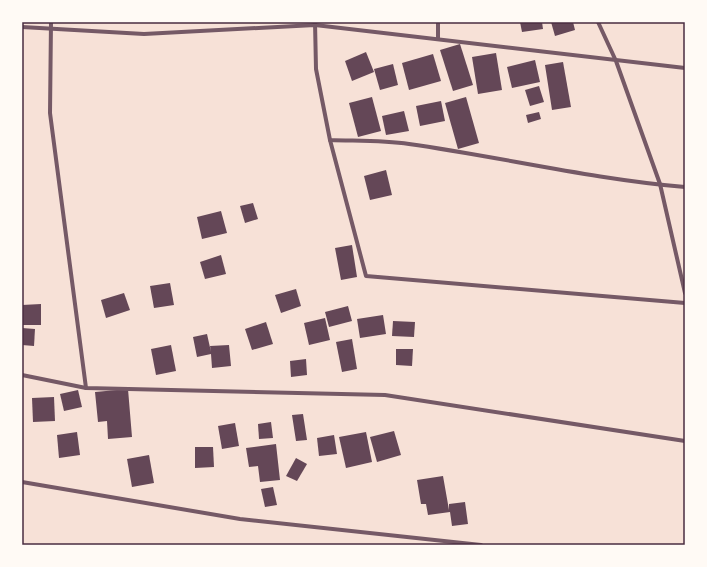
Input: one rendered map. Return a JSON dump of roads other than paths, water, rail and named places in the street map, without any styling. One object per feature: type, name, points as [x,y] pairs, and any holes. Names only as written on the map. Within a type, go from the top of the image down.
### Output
[{"type":"street","points":[[51,22],[50,113],[86,388]]},
{"type":"street","points":[[438,22],[438,40]]},
{"type":"street","points":[[598,22],[616,61],[660,184],[685,293]]},
{"type":"street","points":[[315,23],[316,69],[330,140],[366,276],[685,303]]},
{"type":"street","points":[[22,27],[144,34],[315,23],[438,40],[685,68]]},
{"type":"street","points":[[330,140],[407,144],[685,187]]},
{"type":"street","points":[[22,374],[86,388],[385,395],[685,441]]},
{"type":"street","points":[[22,482],[240,519],[481,545]]}]
